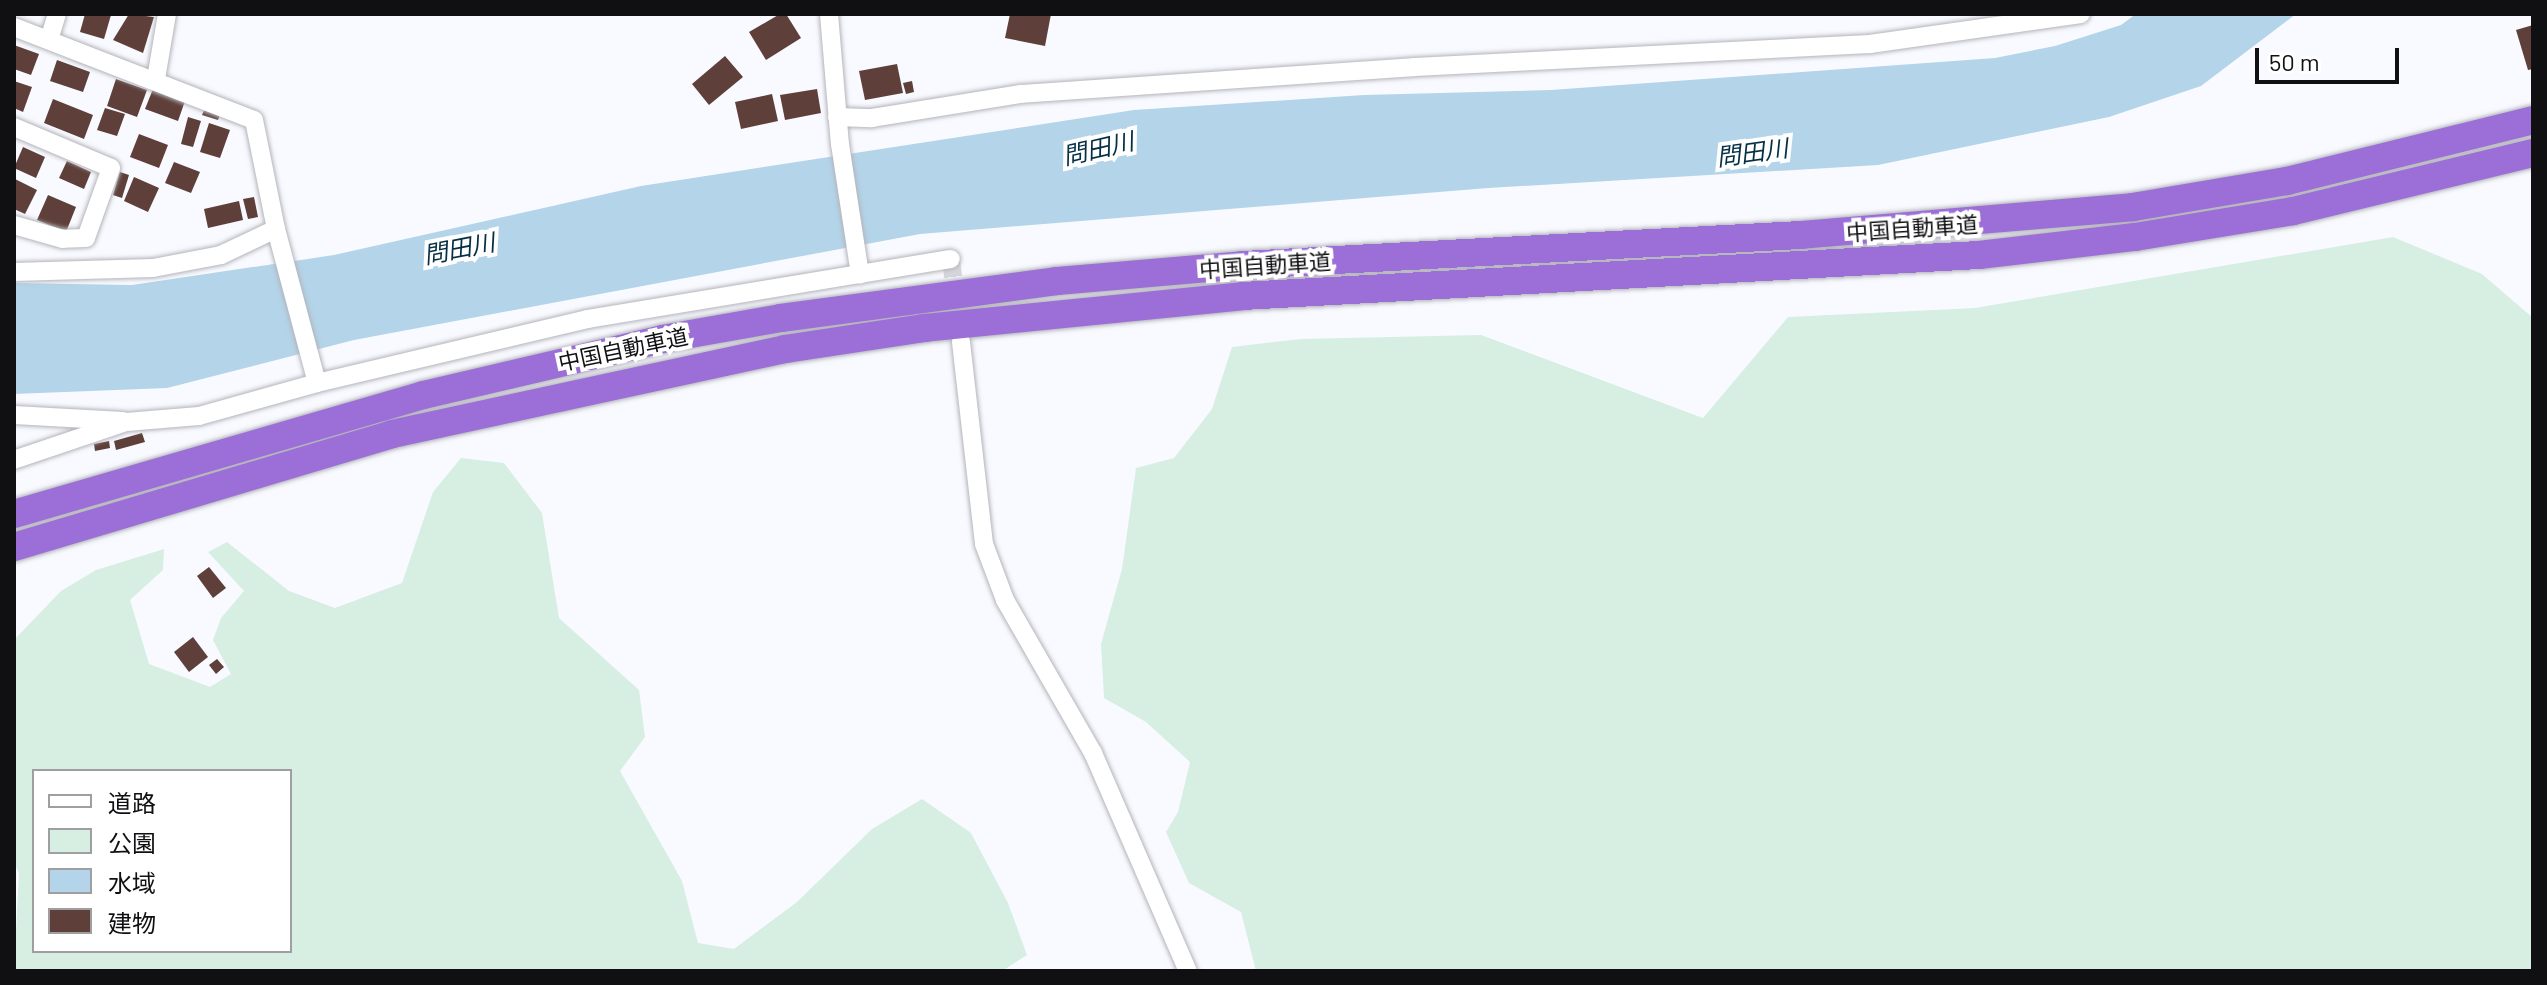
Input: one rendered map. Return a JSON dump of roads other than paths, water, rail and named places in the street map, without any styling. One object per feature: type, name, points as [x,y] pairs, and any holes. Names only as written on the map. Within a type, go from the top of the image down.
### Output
[{"type":"highway","name":"中国自動車道","points":[[14,514],[410,398],[662,339],[781,318],[1057,281],[1228,267],[1801,235],[2118,209],[2287,181],[2533,120]]},
{"type":"highway","name":"中国自動車道","points":[[14,547],[392,434],[785,349],[924,328],[1243,296],[1979,255],[2293,211],[2533,153]]},
{"type":"street","points":[[49,40],[57,14]]},
{"type":"street","points":[[156,79],[167,14]]},
{"type":"street","points":[[829,14],[840,144],[858,265]]},
{"type":"street","points":[[837,117],[872,118],[1020,94],[1414,67],[1870,44],[2081,14]]},
{"type":"street","points":[[14,27],[156,79],[254,120],[279,238],[316,378]]},
{"type":"street","points":[[14,127],[111,168],[86,238],[37,234],[14,225]]},
{"type":"street","points":[[14,272],[153,268],[221,255],[279,238]]},
{"type":"street","points":[[14,415],[126,422],[199,416],[316,378],[588,319],[858,265],[951,259]]},
{"type":"street","points":[[961,342],[984,544],[1005,600],[1105,778],[1188,971]]},
{"type":"street","points":[[14,460],[126,422]]},
{"type":"water","name":"問田川","points":[[2136,14],[2296,14],[2201,86],[2109,117],[1878,165],[1488,188],[920,234],[354,340],[167,388],[14,394],[14,283],[132,285],[334,255],[641,186],[1134,110],[1364,95],[1551,90],[1995,58],[2055,46],[2121,25]]},
{"type":"tunnel","points":[[951,259],[960,335]]}]
